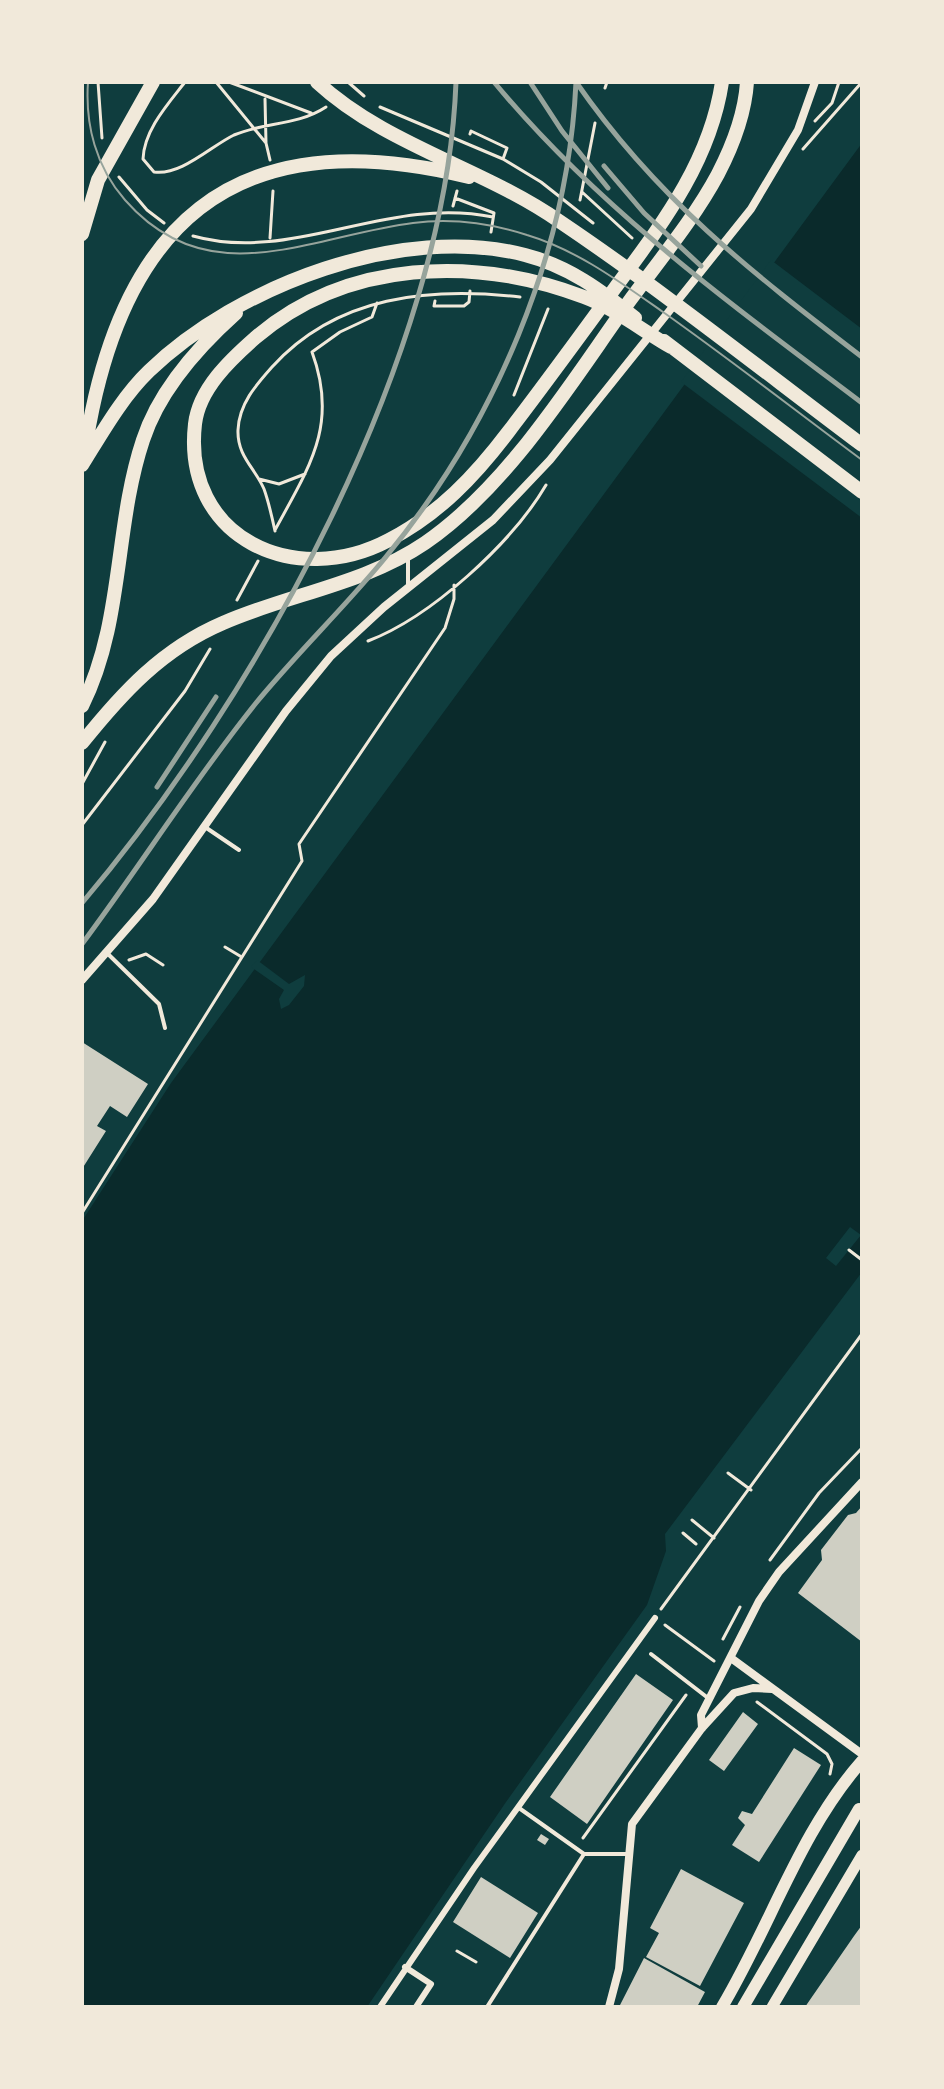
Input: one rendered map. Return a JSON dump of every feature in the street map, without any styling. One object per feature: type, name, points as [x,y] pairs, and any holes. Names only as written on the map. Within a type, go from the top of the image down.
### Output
[{"type":"main road","points":[[82,234],[98,180],[153,82]]},
{"type":"main road","points":[[671,347],[588,298],[543,283],[445,268],[381,277],[325,294],[279,319],[218,375],[195,420],[194,454],[203,492],[212,508],[238,535],[274,555],[298,558],[328,559],[361,552],[387,542],[442,507],[469,479],[564,359],[675,206],[703,152],[722,82]]},
{"type":"main road","points":[[82,743],[115,701],[160,660],[224,622],[378,568],[425,543],[492,485],[585,363],[718,175],[736,130],[747,82]]},
{"type":"main road","points":[[333,94],[393,133],[494,183],[559,220],[862,445]]},
{"type":"main road","points":[[82,473],[99,370],[132,291],[171,233],[197,210],[259,177],[284,168],[341,159],[393,161],[494,183]]},
{"type":"main road","points":[[82,465],[147,373],[201,327],[297,280],[380,255],[470,247],[527,256],[597,286],[671,347],[862,492]]},
{"type":"main road","points":[[82,706],[110,632],[129,494],[144,436],[181,372],[222,325],[249,303]]},
{"type":"main road","points":[[722,2007],[749,1962],[802,1852],[844,1781],[862,1761]]},
{"type":"main road","points":[[743,2007],[859,1809]]},
{"type":"street","points":[[82,980],[153,899],[286,711],[331,656],[408,588],[493,520],[550,460],[751,209],[798,130],[815,82]]},
{"type":"street","points":[[702,1728],[701,1715],[742,1630],[779,1572],[862,1482]]},
{"type":"street","points":[[380,2007],[405,1967],[655,1618]]},
{"type":"street","points":[[731,1658],[862,1754]]},
{"type":"street","points":[[609,2007],[619,1969],[632,1824],[702,1728],[741,1690],[772,1689]]},
{"type":"street","points":[[772,2007],[862,1855]]},
{"type":"street","points":[[405,1967],[431,1984],[416,2007]]},
{"type":"lane","points":[[408,588],[405,570],[408,556],[421,537]]},
{"type":"lane","points":[[205,827],[239,850]]},
{"type":"lane","points":[[107,953],[159,1004],[165,1028]]},
{"type":"lane","points":[[651,1654],[710,1699]]},
{"type":"lane","points":[[519,1808],[584,1854],[629,1854]]},
{"type":"lane","points":[[487,2007],[584,1854]]},
{"type":"path","points":[[98,82],[98,116],[104,146]]},
{"type":"path","points":[[185,82],[162,113],[145,147],[143,159],[150,170],[170,171],[237,134],[314,114],[349,82],[394,113]]},
{"type":"path","points":[[216,82],[256,130]]},
{"type":"path","points":[[229,82],[265,99],[314,114]]},
{"type":"path","points":[[605,88],[607,82]]},
{"type":"path","points":[[798,130],[817,120],[832,103],[839,82]]},
{"type":"path","points":[[804,148],[862,82]]},
{"type":"path","points":[[265,99],[266,143]]},
{"type":"path","points":[[832,103],[845,102]]},
{"type":"path","points":[[580,200],[595,123]]},
{"type":"path","points":[[470,134],[471,131],[507,148],[503,159]]},
{"type":"path","points":[[117,174],[131,194],[167,225]]},
{"type":"path","points":[[453,206],[457,191]]},
{"type":"path","points":[[582,192],[629,235]]},
{"type":"path","points":[[455,198],[490,211],[493,217],[490,235]]},
{"type":"path","points":[[190,235],[234,244],[290,239],[380,218],[450,211],[493,217]]},
{"type":"path","points":[[435,301],[434,306],[464,306],[469,302],[470,291]]},
{"type":"path","points":[[275,531],[259,479],[247,466],[241,452],[240,417],[259,382],[294,344],[315,330],[377,303],[438,292],[470,291],[522,297]]},
{"type":"path","points":[[259,479],[279,484],[305,474],[321,433],[324,405],[312,352],[340,332],[372,317],[377,303]]},
{"type":"path","points":[[546,303],[559,305]]},
{"type":"path","points":[[534,349],[537,360]]},
{"type":"path","points":[[82,1213],[302,861],[299,844],[445,628],[454,599],[454,585]]},
{"type":"path","points":[[82,784],[108,738]]},
{"type":"path","points":[[225,947],[240,956]]},
{"type":"path","points":[[118,964],[146,954],[163,965]]},
{"type":"path","points":[[849,1250],[862,1260]]},
{"type":"path","points":[[715,1662],[655,1618],[862,1334]]},
{"type":"path","points":[[728,1473],[751,1490]]},
{"type":"path","points":[[692,1520],[714,1538]]},
{"type":"path","points":[[683,1533],[696,1544]]},
{"type":"path","points":[[576,1848],[693,1686]]},
{"type":"path","points":[[741,1690],[827,1754],[832,1764],[830,1774],[852,1747]]},
{"type":"path","points":[[457,1951],[476,1962]]},
{"type":"water","points":[[862,143],[862,1272],[665,1534],[666,1551],[647,1605],[506,1802],[367,2007],[82,2007],[82,1221],[171,1083]]},
{"type":"pier","points":[[771,260],[862,329],[862,518],[681,382]]},
{"type":"pier","points":[[257,960],[289,984],[305,975],[304,986],[289,1005],[281,1009],[279,999],[284,990],[251,967]]},
{"type":"pier","points":[[850,1227],[861,1235],[836,1266],[826,1258]]},
{"type":"building","points":[[82,1042],[148,1084],[127,1117],[110,1106],[97,1126],[106,1131],[82,1169]]},
{"type":"building","points":[[862,1506],[862,1642],[798,1593],[822,1560],[821,1550],[848,1515],[856,1513]]},
{"type":"building","points":[[636,1674],[673,1700],[587,1824],[550,1797]]},
{"type":"building","points":[[743,1712],[758,1724],[724,1771],[709,1760]]},
{"type":"building","points":[[794,1748],[821,1765],[759,1862],[732,1845],[745,1825],[738,1818],[742,1811],[752,1814]]},
{"type":"building","points":[[541,1834],[549,1839],[545,1845],[537,1840]]},
{"type":"building","points":[[681,1869],[744,1903],[700,1986],[646,1957],[659,1933],[650,1928]]},
{"type":"building","points":[[481,1877],[538,1913],[510,1958],[453,1922]]},
{"type":"building","points":[[862,1925],[862,2007],[805,2007],[854,1936]]},
{"type":"building","points":[[644,1958],[705,1992],[697,2007],[619,2007]]},
{"type":"tram line","points":[[88,82],[88,114],[94,145],[115,187],[157,229],[191,246],[226,253],[262,252],[413,223],[442,221],[499,227],[527,235],[563,249],[614,278],[714,348],[862,460]]},
{"type":"railway","points":[[82,903],[148,820],[213,726],[275,625],[331,518],[379,408],[418,297],[444,187],[456,82]]},
{"type":"railway","points":[[494,82],[577,172],[622,213],[668,253],[862,403]]},
{"type":"railway","points":[[530,82],[562,131],[608,188]]},
{"type":"railway","points":[[576,82],[639,162],[707,231],[862,357]]},
{"type":"railway","points":[[82,944],[233,732],[385,558],[460,452],[491,395],[541,273],[558,210],[570,146],[576,82]]},
{"type":"railway","points":[[604,166],[644,213],[701,266]]},
{"type":"railway","points":[[157,787],[216,697]]}]
